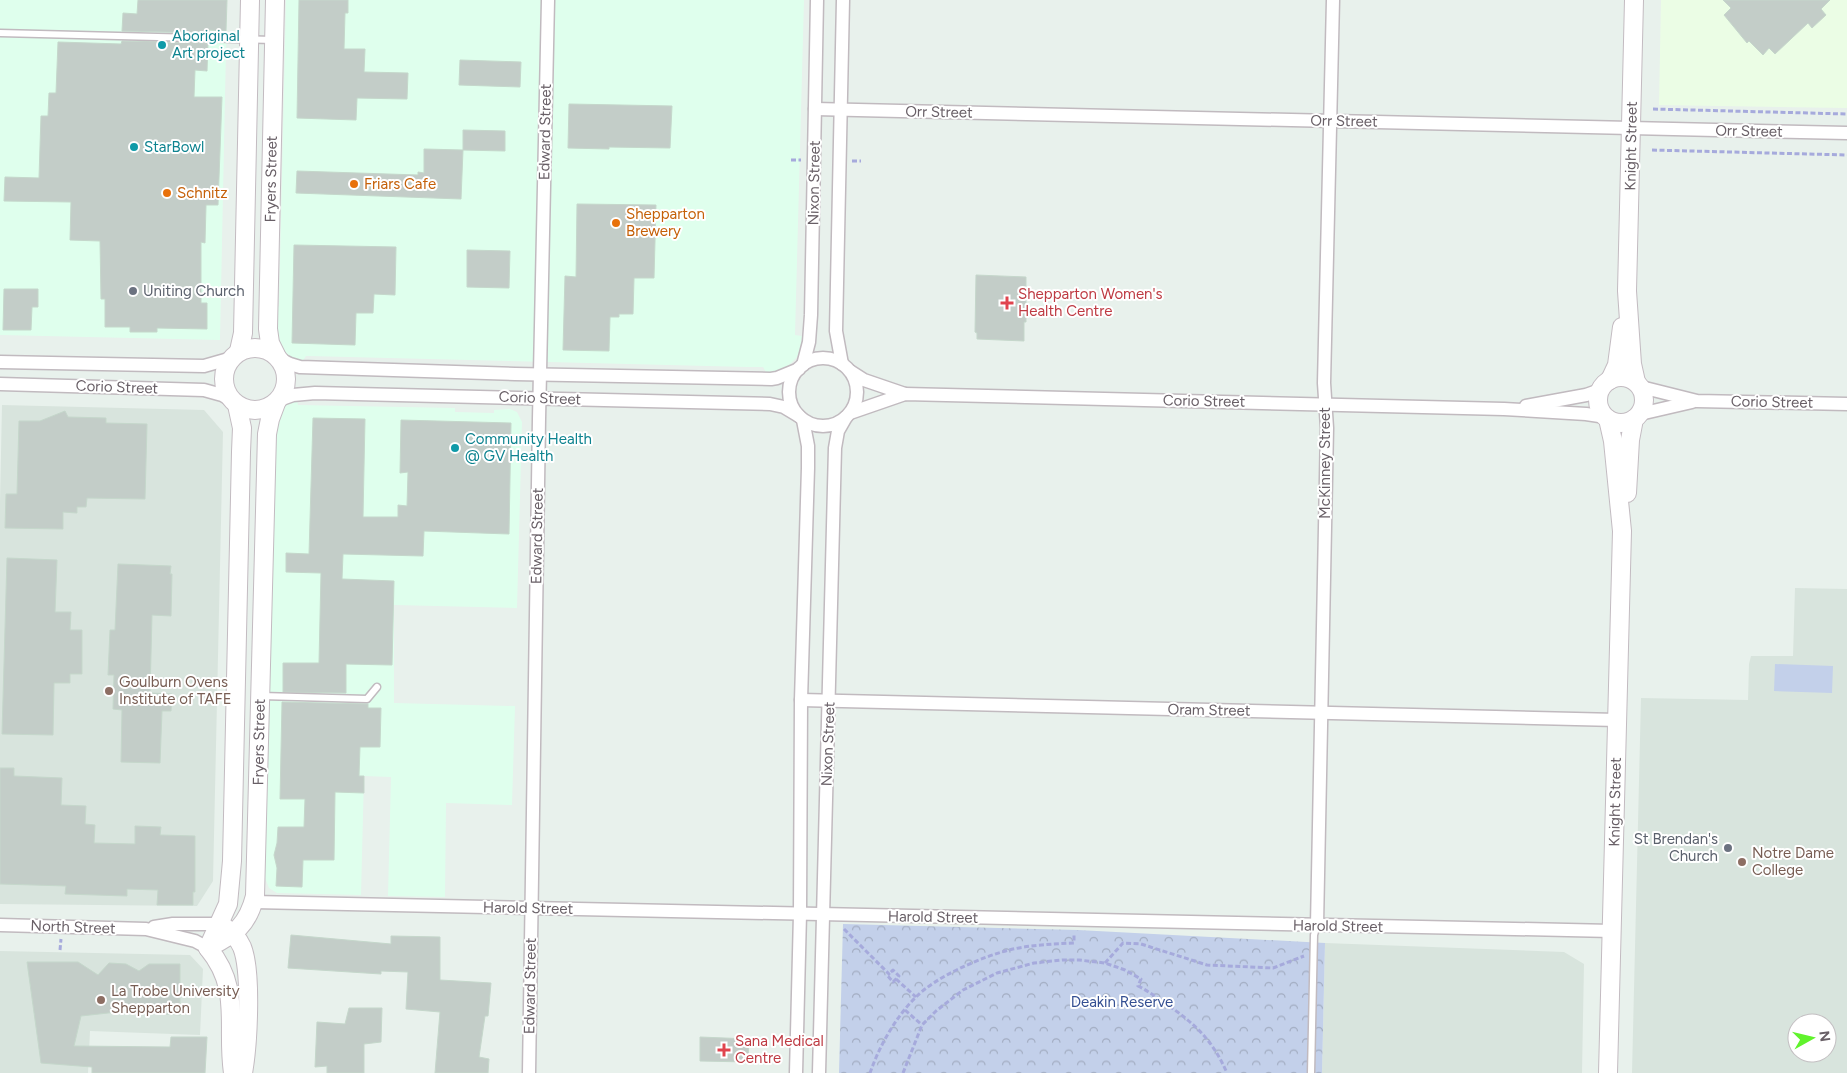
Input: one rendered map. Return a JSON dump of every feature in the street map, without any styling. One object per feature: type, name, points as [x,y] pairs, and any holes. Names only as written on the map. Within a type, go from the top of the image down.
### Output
[{"type":"street","name":"Fryers Street","points":[[235,355],[243,333],[250,0]]},
{"type":"street","name":"Fryers Street","points":[[275,0],[268,329],[270,343],[278,357]]},
{"type":"street","name":"Edward Street","points":[[529,1073],[539,398],[548,0]]},
{"type":"street","name":"Nixon Street","points":[[801,367],[809,342],[811,315],[817,0]]},
{"type":"street","name":"Nixon Street","points":[[843,0],[836,332],[845,367]]},
{"type":"street","name":"McKinney Street","points":[[1317,925],[1327,428],[1324,383],[1333,0]]},
{"type":"street","name":"Knight Street","points":[[1634,0],[1627,291],[1632,364],[1638,384]]},
{"type":"street","name":"Orr Street","points":[[815,109],[1847,133]]},
{"type":"street","name":"Knight Street","points":[[1605,385],[1617,365],[1627,291]]},
{"type":"street","points":[[258,347],[268,350],[278,357],[286,375],[284,392],[277,401],[267,408],[257,410],[246,409],[235,403],[226,391],[224,380],[225,368],[235,355],[248,348],[258,347]]},
{"type":"street","name":"Corio Street","points":[[0,362],[204,366],[235,355]]},
{"type":"street","name":"Corio Street","points":[[278,357],[300,367],[771,379],[801,367]]},
{"type":"street","points":[[822,358],[833,360],[845,367],[854,380],[857,391],[855,402],[848,415],[836,424],[825,426],[814,425],[801,418],[792,405],[789,392],[792,379],[801,367],[812,360],[822,358]]},
{"type":"street","name":"Corio Street","points":[[845,367],[864,380],[905,394],[1504,409],[1586,414],[1607,418]]},
{"type":"street","points":[[1623,376],[1638,384],[1644,400],[1637,417],[1621,423],[1607,418],[1598,405],[1605,385],[1623,376]]},
{"type":"street","name":"Corio Street","points":[[0,384],[204,390],[222,394],[235,403]]},
{"type":"street","name":"Corio Street","points":[[1638,384],[1697,401],[1847,404]]},
{"type":"street","name":"Corio Street","points":[[1504,409],[1586,395],[1605,385]]},
{"type":"street","name":"Corio Street","points":[[277,401],[293,395],[315,392],[770,404],[784,407],[801,418]]},
{"type":"street","name":"Corio Street","points":[[848,415],[905,394]]},
{"type":"street","name":"Fryers Street","points":[[235,403],[242,428],[232,862],[227,929],[243,924],[254,902],[267,434],[277,401]]},
{"type":"street","name":"Corio Street","points":[[1637,417],[1697,401]]},
{"type":"street","name":"Nixon Street","points":[[819,1073],[835,448],[838,431],[848,415]]},
{"type":"street","name":"Knight Street","points":[[1608,1073],[1622,531],[1628,486],[1630,440],[1637,417]]},
{"type":"street","name":"Nixon Street","points":[[796,1073],[800,914],[801,700],[808,468],[808,446],[801,418]]},
{"type":"street","name":"Knight Street","points":[[1607,418],[1613,441],[1622,531]]},
{"type":"street","points":[[238,644],[262,645]]},
{"type":"street","name":"Oram Street","points":[[801,700],[1617,720]]},
{"type":"street","points":[[232,862],[256,861]]},
{"type":"street","name":"Harold Street","points":[[254,902],[1612,932]]},
{"type":"street","name":"North Street","points":[[146,929],[174,924],[227,929]]},
{"type":"street","name":"North Street","points":[[0,925],[146,929],[175,935],[197,942],[208,948]]},
{"type":"street","points":[[233,1073],[231,1057],[232,1004],[228,984],[222,968],[208,948],[227,929],[241,945],[246,958],[248,976],[246,1056],[243,1073]]},
{"type":"lane","points":[[0,33],[274,40]]},
{"type":"lane","points":[[260,696],[367,699],[377,687]]},
{"type":"lane","points":[[1310,1073],[1314,935],[1317,925]]},
{"type":"path","points":[[1653,109],[1847,114]]},
{"type":"path","points":[[1652,150],[1847,155]]},
{"type":"path","points":[[870,1073],[876,1056],[905,1010],[916,997],[955,970],[980,959],[1017,948],[1074,943],[1074,920]]},
{"type":"path","points":[[841,926],[889,974],[887,976],[893,982],[896,979],[916,997]]},
{"type":"path","points":[[1104,963],[1123,942],[1141,944],[1207,965],[1273,968],[1301,959],[1314,948]]},
{"type":"path","points":[[903,1073],[922,1025],[936,1011],[963,990],[997,973],[1034,963],[1062,960],[1104,963],[1126,970],[1141,979],[1138,986],[1193,1023],[1222,1061],[1227,1073]]},
{"type":"path","points":[[905,1010],[922,1025]]},
{"type":"shaded area","points":[[0,0],[227,0],[220,340],[0,335]]},
{"type":"shaded area","points":[[286,0],[804,0],[795,335],[802,336],[797,357],[787,367],[776,372],[766,372],[763,367],[308,356],[302,362],[289,359],[277,344],[273,307],[279,306]]},
{"type":"shaded area","points":[[1661,0],[1847,0],[1847,108],[1659,105]]},
{"type":"shaded area","points":[[297,400],[298,405],[455,408],[455,412],[494,413],[494,410],[510,409],[517,412],[522,422],[517,608],[394,605],[394,703],[515,706],[512,805],[446,803],[445,897],[388,896],[391,777],[364,776],[361,895],[277,893],[269,888],[265,878],[276,437],[273,427],[282,406]]},
{"type":"shaded area","name":"Goulburn Ovens Institute of TAFE","points":[[2,405],[204,410],[223,432],[213,881],[197,906],[0,904],[0,502]]},
{"type":"shaded area","name":"Notre Dame College","points":[[1795,588],[1847,589],[1847,1073],[1632,1073],[1641,698],[1748,700],[1751,656],[1793,656]]},
{"type":"shaded area","points":[[1325,943],[1564,952],[1584,964],[1582,1073],[1322,1073]]},
{"type":"shaded area","name":"La Trobe University Shepparton","points":[[0,951],[190,955],[203,969],[200,1035],[90,1031],[88,1073],[0,1073]]},
{"type":"green space","points":[[1775,664],[1833,666],[1832,693],[1774,691]]},
{"type":"green space","name":"Deakin Reserve","points":[[843,924],[1078,930],[1325,943],[1322,1073],[839,1073]]},
{"type":"building","points":[[138,0],[227,0],[226,31],[209,30],[209,33],[122,31],[123,13],[137,14]]},
{"type":"building","points":[[299,0],[348,0],[348,13],[345,13],[344,49],[365,49],[364,72],[408,73],[407,99],[357,98],[356,120],[297,118]]},
{"type":"building","points":[[1723,0],[1830,0],[1821,9],[1826,15],[1812,28],[1808,23],[1775,54],[1769,48],[1763,55],[1749,41],[1747,43],[1724,15],[1731,8]]},
{"type":"building","points":[[122,41],[208,43],[207,71],[195,70],[194,97],[222,97],[218,205],[206,205],[205,243],[201,242],[201,303],[207,303],[207,329],[157,328],[157,332],[130,332],[130,327],[105,327],[105,299],[101,299],[100,241],[70,240],[71,202],[4,201],[5,177],[39,178],[41,116],[48,116],[49,93],[56,93],[58,42],[121,44]]},
{"type":"building","points":[[460,60],[521,62],[520,87],[459,85]]},
{"type":"building","points":[[569,104],[672,106],[670,148],[568,148]]},
{"type":"building","points":[[463,130],[505,131],[505,151],[463,150]]},
{"type":"building","points":[[424,149],[463,150],[461,199],[296,193],[297,171],[418,175],[418,172],[424,173]]},
{"type":"building","points":[[577,204],[656,205],[654,278],[634,278],[633,314],[619,314],[619,317],[610,317],[609,351],[563,350],[565,276],[576,277]]},
{"type":"building","points":[[294,245],[396,247],[395,295],[374,294],[373,313],[356,313],[355,345],[292,343]]},
{"type":"building","points":[[467,250],[510,251],[509,288],[467,287]]},
{"type":"building","name":"Shepparton Women's Health Centre","points":[[976,275],[1026,277],[1024,341],[977,339],[977,333],[975,332]]},
{"type":"building","points":[[4,289],[38,289],[38,307],[32,307],[31,330],[3,330]]},
{"type":"building","points":[[65,411],[68,417],[106,418],[106,423],[147,424],[145,499],[87,498],[86,507],[77,507],[77,513],[63,512],[63,529],[5,528],[6,494],[17,494],[19,421],[40,421]]},
{"type":"building","points":[[313,418],[365,419],[363,517],[398,517],[398,505],[407,506],[408,472],[400,473],[401,420],[511,423],[509,534],[424,531],[423,556],[343,554],[342,579],[394,581],[392,665],[346,664],[346,693],[283,692],[283,663],[319,663],[321,573],[286,572],[286,553],[309,554]]},
{"type":"building","points":[[7,558],[57,560],[55,612],[71,612],[70,630],[82,630],[82,674],[70,674],[70,683],[54,683],[53,735],[2,734]]},
{"type":"building","name":"Goulburn Ovens Institute of TAFE","points":[[118,564],[171,566],[171,616],[152,615],[150,693],[172,694],[171,711],[162,711],[160,763],[121,762],[122,710],[113,709],[114,675],[108,675],[110,630],[115,630]]},
{"type":"building","points":[[282,702],[368,704],[368,708],[381,708],[380,747],[360,747],[359,776],[364,776],[364,793],[335,792],[334,860],[303,860],[302,887],[276,886],[277,868],[274,855],[278,827],[304,827],[305,799],[280,799]]},
{"type":"building","points":[[0,768],[14,768],[14,776],[62,778],[61,805],[86,806],[85,824],[95,825],[94,843],[135,844],[135,826],[161,827],[160,835],[195,836],[195,892],[193,892],[193,905],[157,905],[158,890],[127,889],[127,896],[65,894],[66,886],[0,884]]},
{"type":"building","points":[[291,935],[391,944],[391,936],[440,937],[440,980],[491,983],[488,1016],[485,1016],[479,1057],[489,1059],[488,1073],[435,1073],[440,1012],[406,1009],[408,972],[381,971],[381,974],[288,968]]},
{"type":"building","points":[[27,962],[78,962],[98,975],[109,963],[126,964],[139,971],[149,964],[180,964],[180,1015],[135,1012],[135,1010],[81,1016],[74,1046],[170,1047],[171,1037],[207,1037],[205,1073],[92,1073],[92,1067],[41,1063]]},
{"type":"building","points":[[349,1008],[382,1008],[381,1042],[364,1044],[364,1073],[327,1073],[327,1066],[315,1067],[317,1022],[345,1024]]},
{"type":"building","name":"Sana Medical Centre","points":[[700,1037],[749,1039],[748,1062],[700,1061]]},
{"type":"place","name":"Aboriginal Art project","points":[[162,45]]},
{"type":"place","name":"StarBowl","points":[[134,147]]},
{"type":"place","name":"Friars Cafe","points":[[354,184]]},
{"type":"place","name":"Schnitz","points":[[167,193]]},
{"type":"place","name":"Shepparton Brewery","points":[[616,223]]},
{"type":"place","name":"Uniting Church","points":[[133,291]]},
{"type":"place","name":"Shepparton Women's Health Centre","points":[[1007,303]]},
{"type":"place","name":"Community Health @ GV Health","points":[[455,448]]},
{"type":"place","name":"Goulburn Ovens Institute of TAFE","points":[[109,691]]},
{"type":"place","name":"St Brendan's Church","points":[[1728,848]]},
{"type":"place","name":"Notre Dame College","points":[[1742,862]]},
{"type":"place","name":"La Trobe University Shepparton","points":[[101,1000]]},
{"type":"place","name":"Sana Medical Centre","points":[[724,1050]]}]
